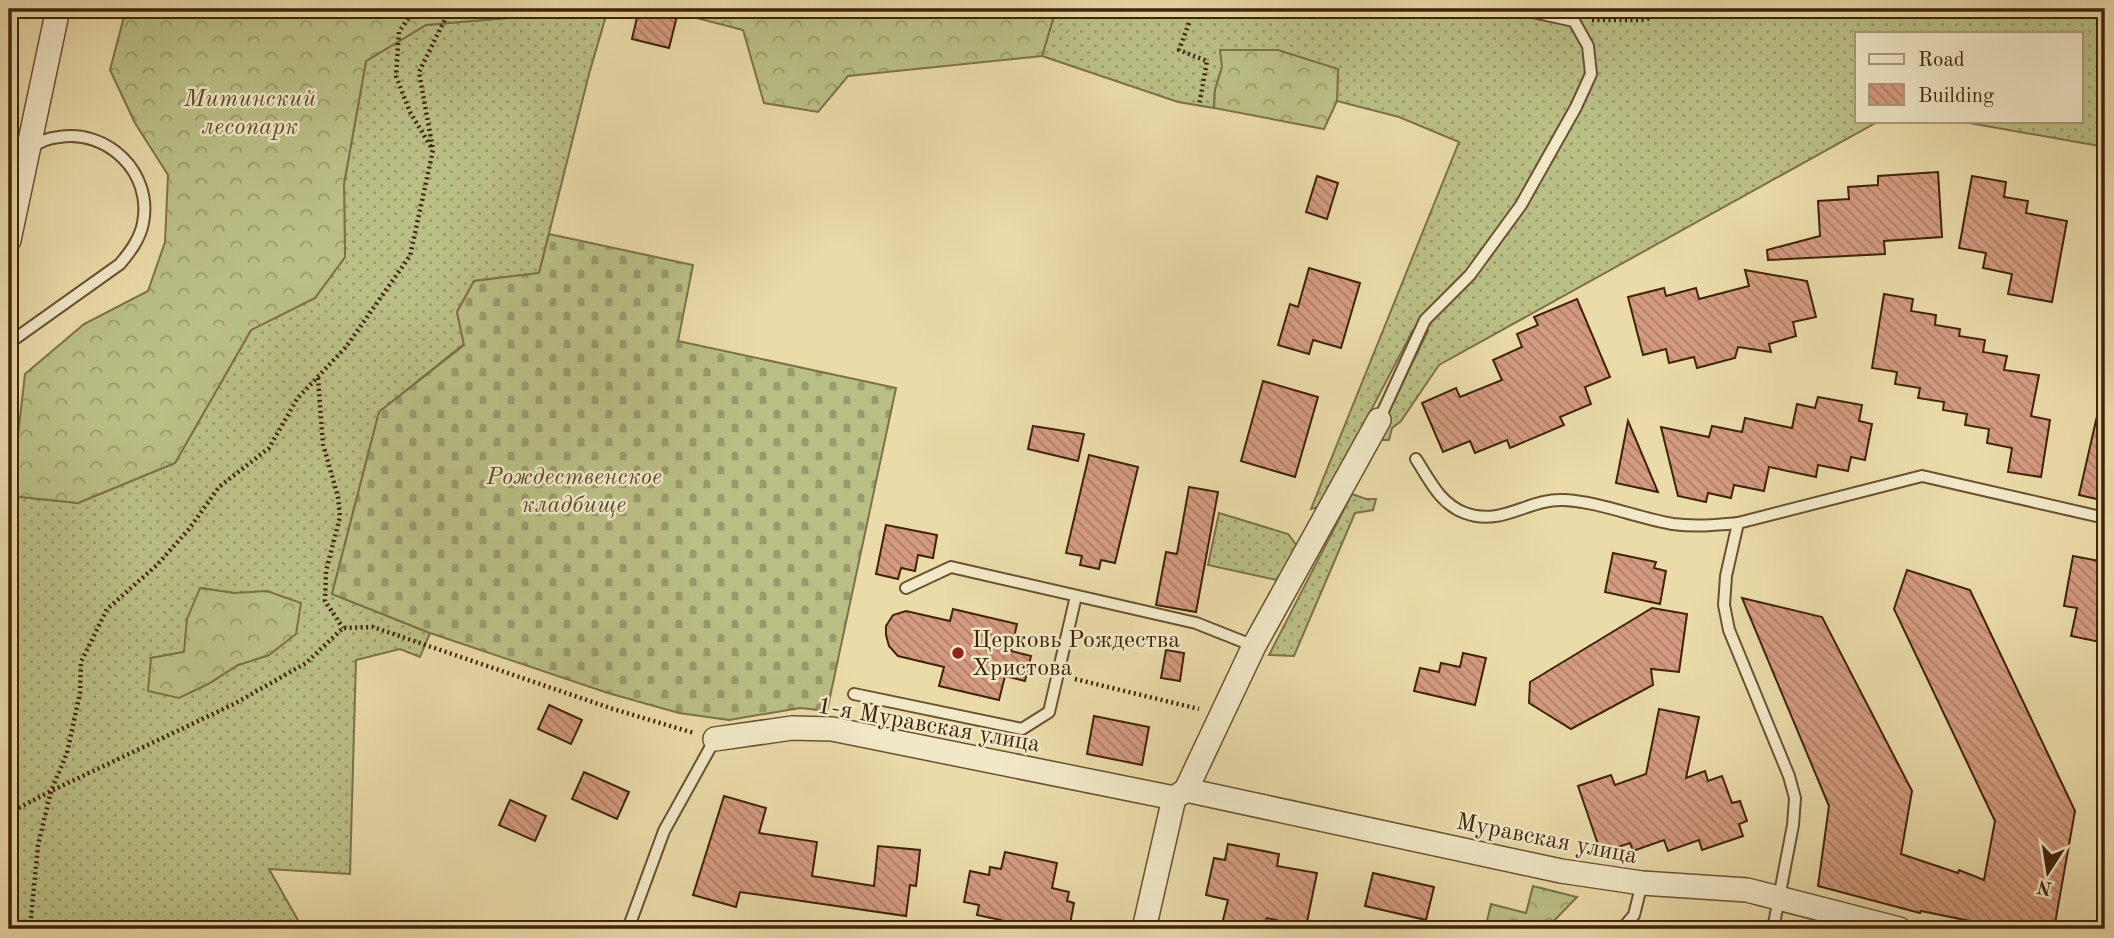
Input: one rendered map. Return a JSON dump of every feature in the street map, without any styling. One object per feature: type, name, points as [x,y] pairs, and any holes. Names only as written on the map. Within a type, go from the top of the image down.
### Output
[{"type":"street","points":[[9,240],[15,183],[27,152],[58,9]]},
{"type":"street","points":[[1144,929],[1180,794],[1254,646],[1379,420]]},
{"type":"street","name":"1-я Муравская улица","points":[[715,739],[792,728],[832,729],[1180,794]]},
{"type":"street","name":"Муравская улица","points":[[1180,794],[1560,871],[1642,883],[1747,890],[1899,929]]},
{"type":"lane","points":[[1200,9],[1237,12],[1354,9]]},
{"type":"lane","points":[[1379,420],[1425,320],[1471,275],[1521,205],[1576,107],[1591,74],[1588,46],[1574,20],[1518,9]]},
{"type":"lane","points":[[9,343],[120,264],[135,245],[143,222],[144,205],[138,181],[126,160],[113,149],[83,136],[66,136],[35,144],[27,152]]},
{"type":"lane","points":[[1416,459],[1441,498],[1465,514],[1478,516],[1496,517],[1561,500],[1674,524],[1706,526],[1738,523],[1922,476],[2105,518]]},
{"type":"lane","points":[[1738,523],[1726,576],[1724,605],[1729,630],[1789,776],[1795,798],[1793,825],[1773,929]]},
{"type":"lane","points":[[906,587],[951,567],[1196,623],[1254,646]]},
{"type":"lane","points":[[854,694],[1022,729],[1049,712],[1076,596]]},
{"type":"lane","points":[[628,929],[664,831],[715,739]]},
{"type":"lane","points":[[1622,929],[1634,915],[1642,883]]},
{"type":"path","points":[[414,9],[400,32],[396,76],[410,112],[433,150]]},
{"type":"path","points":[[30,929],[38,845],[51,790],[67,753],[80,693],[81,662],[107,609],[157,565],[189,529],[219,487],[269,448],[297,399],[346,348],[410,256],[433,150],[419,72],[450,9]]},
{"type":"path","points":[[1013,9],[1022,9]]},
{"type":"path","points":[[1574,20],[1646,20],[1663,9]]},
{"type":"path","points":[[1191,19],[1179,50],[1207,61],[1199,106]]},
{"type":"path","points":[[318,377],[323,444],[338,497],[340,517],[326,571],[325,601],[343,628]]},
{"type":"path","points":[[9,813],[51,790],[234,704],[306,663],[343,628],[373,627],[613,709],[715,739]]},
{"type":"path","points":[[1028,668],[1220,715]]},
{"type":"green space","name":"Митинский лесопарк","points":[[126,9],[550,9],[507,18],[426,25],[366,61],[344,184],[345,257],[315,298],[251,330],[175,463],[78,503],[11,496],[25,374],[84,324],[148,291],[165,242],[168,175],[135,123],[110,70]]},
{"type":"green space","points":[[550,9],[608,9],[539,273],[474,281],[457,312],[464,344],[379,412],[332,594],[430,633],[420,657],[400,649],[356,660],[350,874],[269,869],[303,929],[9,929],[11,496],[78,503],[175,463],[251,330],[315,298],[345,257],[344,184],[366,61],[426,25],[507,18]],"holes":[[[201,588],[234,593],[267,592],[269,655],[238,665],[208,684],[151,658],[184,652]]]},
{"type":"green space","points":[[662,9],[1056,9],[1042,56],[848,76],[818,112],[764,103],[743,30]]},
{"type":"green space","points":[[1056,9],[2076,9],[2105,20],[2105,147],[1964,122],[2082,122],[2082,32],[1855,32],[1855,122],[1877,122],[1439,365],[1401,421],[1392,428],[1389,440],[1378,440],[1383,423],[1428,331],[1413,330],[1321,506],[1311,509],[1459,142],[1399,117],[1337,101],[1338,69],[1222,67],[1215,90],[1214,108],[1178,102],[1042,56]]},
{"type":"green space","points":[[1220,50],[1278,50],[1338,69],[1337,101],[1324,129],[1214,108],[1215,90],[1222,67]]},
{"type":"green space","name":"Рождественское кладбище","points":[[549,234],[693,265],[678,341],[896,388],[827,711],[800,708],[729,720],[679,713],[608,693],[430,633],[332,594],[379,412],[464,345],[457,312],[474,281],[539,273]]},
{"type":"green space","points":[[1352,494],[1376,499],[1373,510],[1355,513],[1294,656],[1269,655]]},
{"type":"green space","points":[[1219,513],[1288,534],[1298,547],[1277,580],[1208,565]]},
{"type":"green space","points":[[200,588],[234,593],[267,591],[301,603],[296,634],[269,655],[238,665],[179,698],[148,691],[151,658],[184,652],[187,619]]},
{"type":"green space","points":[[1533,886],[1577,897],[1546,929],[1485,929],[1491,904],[1526,913]]},
{"type":"building","points":[[639,9],[677,16],[669,48],[632,39]]},
{"type":"building","points":[[1938,172],[1942,237],[1884,241],[1885,254],[1768,260],[1767,250],[1820,236],[1818,201],[1849,199],[1848,187],[1878,185],[1878,176]]},
{"type":"building","points":[[1317,176],[1338,183],[1327,219],[1306,212]]},
{"type":"building","points":[[1972,176],[2006,182],[2004,197],[2028,201],[2026,213],[2067,221],[2052,302],[2008,294],[2012,274],[1983,268],[1986,253],[1959,248]]},
{"type":"building","points":[[1309,268],[1360,283],[1341,348],[1313,340],[1309,354],[1278,345],[1290,304],[1298,307]]},
{"type":"building","points":[[1745,270],[1807,281],[1816,317],[1793,322],[1796,336],[1769,344],[1771,352],[1738,347],[1735,358],[1697,368],[1694,357],[1669,363],[1666,349],[1643,355],[1628,297],[1664,288],[1666,296],[1696,288],[1699,299],[1749,286]]},
{"type":"building","points":[[1884,294],[1913,299],[1911,311],[1936,315],[1935,325],[1960,329],[1959,336],[1985,340],[1983,352],[2007,356],[2004,370],[2039,375],[2031,416],[2050,420],[2041,477],[2008,472],[2012,448],[1987,443],[1989,429],[1965,425],[1967,414],[1943,410],[1944,402],[1918,398],[1920,388],[1895,384],[1897,372],[1872,368]]},
{"type":"building","points":[[1577,299],[1610,377],[1585,387],[1591,404],[1560,417],[1564,425],[1510,448],[1507,440],[1475,453],[1470,441],[1443,452],[1422,403],[1456,388],[1460,397],[1502,380],[1493,360],[1522,347],[1517,334],[1538,325],[1534,317]]},
{"type":"building","points":[[1263,381],[1318,397],[1295,477],[1241,461]]},
{"type":"building","points":[[1818,397],[1862,405],[1859,421],[1872,424],[1865,460],[1851,457],[1848,471],[1818,465],[1816,477],[1769,467],[1764,491],[1734,485],[1731,498],[1708,493],[1706,502],[1678,496],[1661,427],[1709,437],[1712,426],[1742,432],[1745,418],[1792,428],[1797,404],[1815,408]]},
{"type":"building","points":[[2097,416],[2105,417],[2105,501],[2079,495]]},
{"type":"building","points":[[1628,421],[1658,492],[1616,483]]},
{"type":"building","points":[[1033,426],[1084,434],[1078,461],[1028,449]]},
{"type":"building","points":[[1089,455],[1138,467],[1115,563],[1101,560],[1099,569],[1080,565],[1082,556],[1066,553]]},
{"type":"building","points":[[1189,487],[1218,492],[1196,612],[1156,605],[1166,552],[1177,554]]},
{"type":"building","points":[[886,525],[937,535],[933,558],[918,555],[915,571],[901,568],[898,579],[876,574]]},
{"type":"building","points":[[1613,553],[1656,562],[1654,568],[1666,571],[1660,604],[1605,592]]},
{"type":"building","points":[[2073,556],[2105,562],[2105,643],[2071,636],[2077,608],[2064,606]]},
{"type":"building","points":[[1907,570],[1970,590],[2075,811],[2054,929],[2009,929],[1921,911],[1920,913],[1818,886],[1829,806],[1742,598],[1822,617],[1912,791],[1901,854],[1984,880],[1995,821],[1894,609]]},
{"type":"building","points":[[1652,608],[1687,614],[1679,672],[1651,669],[1653,685],[1571,729],[1529,703],[1530,682]]},
{"type":"building","name":"Церковь Рождества Христова","points":[[953,609],[1017,624],[1011,651],[1031,656],[1025,681],[1005,676],[999,700],[939,686],[944,667],[898,656],[889,646],[886,626],[893,615],[906,611],[950,621]]},
{"type":"building","points":[[1166,650],[1184,653],[1180,681],[1161,678]]},
{"type":"building","points":[[1463,653],[1486,658],[1475,705],[1414,691],[1420,668],[1439,672],[1441,663],[1460,667]]},
{"type":"building","points":[[549,705],[582,720],[571,744],[538,729]]},
{"type":"building","points":[[1659,709],[1699,717],[1686,778],[1705,771],[1708,781],[1722,776],[1732,803],[1740,801],[1747,821],[1739,824],[1743,836],[1702,850],[1699,840],[1668,851],[1664,840],[1633,851],[1630,843],[1601,853],[1578,786],[1611,775],[1615,785],[1646,774]]},
{"type":"building","points":[[1094,716],[1149,727],[1142,765],[1087,754]]},
{"type":"building","points":[[584,772],[629,792],[617,819],[572,799]]},
{"type":"building","points":[[724,796],[766,808],[759,833],[817,842],[812,876],[874,886],[878,846],[920,850],[916,886],[910,885],[906,916],[740,892],[736,907],[693,895]]},
{"type":"building","points":[[510,800],[546,816],[535,841],[499,825]]},
{"type":"building","points":[[1228,844],[1279,854],[1277,866],[1317,873],[1306,927],[1267,918],[1264,929],[1222,924],[1228,900],[1206,895],[1214,858],[1225,860]]},
{"type":"building","points":[[1005,852],[1057,863],[1052,888],[1069,892],[1067,901],[1074,903],[1070,924],[1055,921],[1053,929],[999,929],[1001,920],[977,915],[979,905],[964,902],[970,871],[989,875],[990,867],[1001,869]]},
{"type":"building","points":[[1373,873],[1434,887],[1426,920],[1365,906]]},
{"type":"place","name":"Церковь Рождества Христова","points":[[958,653]]}]
